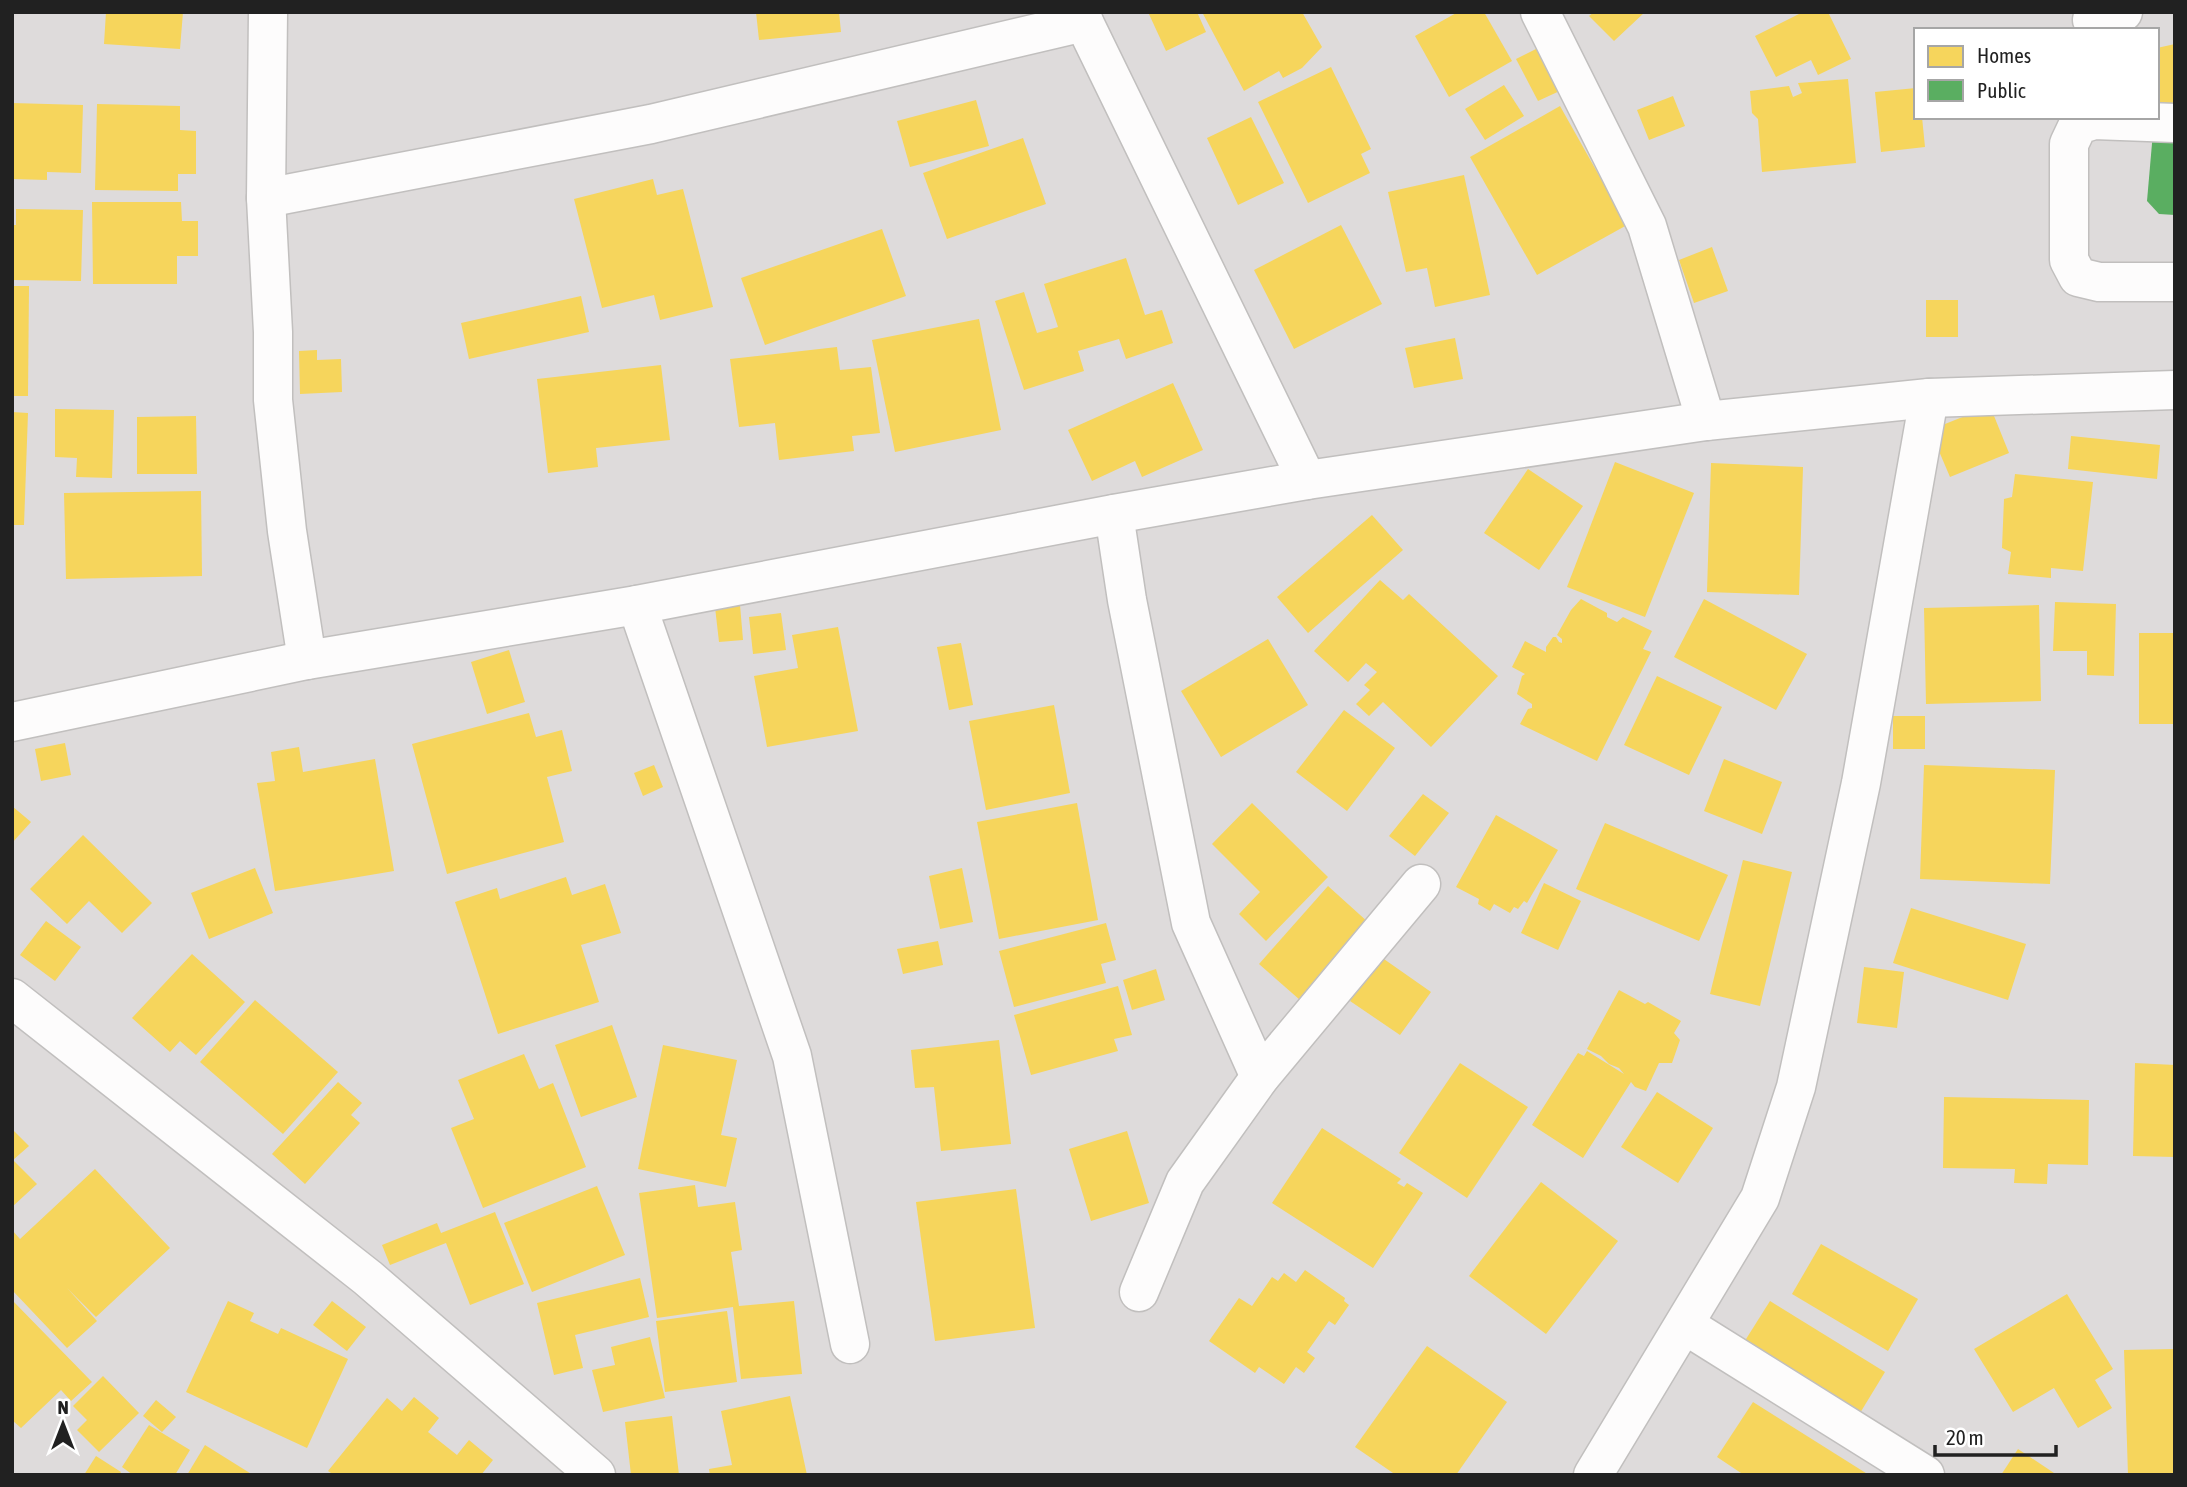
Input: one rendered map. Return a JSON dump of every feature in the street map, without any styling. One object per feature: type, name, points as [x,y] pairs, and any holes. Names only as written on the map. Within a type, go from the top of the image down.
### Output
[{"type":"street","points":[[268,12],[266,198],[273,332],[273,400],[287,531],[307,660]]},
{"type":"street","points":[[1541,12],[1647,226],[1706,421]]},
{"type":"street","points":[[266,198],[651,124],[1082,17],[1307,480]]},
{"type":"street","points":[[2175,123],[2094,120],[2078,125],[2069,144],[2069,260],[2078,277],[2099,282],[2175,282]]},
{"type":"street","points":[[12,722],[307,660],[637,606],[1114,514],[1307,480],[1706,421],[1929,398],[2175,390]]},
{"type":"street","points":[[1593,1475],[1760,1198],[1796,1087],[1861,783],[1929,398]]},
{"type":"street","points":[[1114,514],[1128,600],[1191,923],[1260,1077]]},
{"type":"street","points":[[637,606],[792,1056],[850,1344]]},
{"type":"street","points":[[1139,1292],[1185,1182],[1260,1077],[1421,884]]},
{"type":"street","points":[[12,998],[368,1278],[596,1475]]},
{"type":"street","points":[[1685,1325],[1925,1475]]},
{"type":"shaded area","points":[[12,12],[2175,12],[2175,1475],[12,1475]]},
{"type":"building: Homes","points":[[106,12],[183,12],[180,49],[104,44]]},
{"type":"building: Homes","points":[[756,12],[839,12],[841,32],[759,40]]},
{"type":"building: Homes","points":[[1148,12],[1197,12],[1206,32],[1166,51]]},
{"type":"building: Homes","points":[[1202,12],[1302,12],[1322,47],[1302,68],[1283,78],[1279,71],[1244,91]]},
{"type":"building: Homes","points":[[1458,12],[1484,12],[1512,61],[1449,97],[1415,36]]},
{"type":"building: Homes","points":[[1594,12],[1645,12],[1614,41],[1589,16]]},
{"type":"building: Homes","points":[[1803,12],[1828,12],[1851,59],[1818,75],[1811,60],[1776,77],[1755,36]]},
{"type":"building: Homes","points":[[2175,44],[2175,108],[2159,118],[2159,48]]},
{"type":"building: Homes","points":[[1542,46],[1564,89],[1538,101],[1516,59]]},
{"type":"building: Homes","points":[[1331,67],[1371,149],[1361,154],[1370,173],[1308,203],[1258,102]]},
{"type":"building: Homes","points":[[1848,79],[1856,163],[1762,172],[1758,119],[1752,113],[1750,91],[1789,86],[1793,97],[1802,93],[1798,83]]},
{"type":"building: Homes","points":[[1504,85],[1524,116],[1485,140],[1465,109]]},
{"type":"building: Homes","points":[[1914,88],[1914,119],[1922,119],[1925,147],[1881,152],[1875,92]]},
{"type":"building: Homes","points":[[1673,96],[1685,126],[1649,140],[1637,110]]},
{"type":"building: Homes","points":[[976,100],[989,146],[910,167],[897,121]]},
{"type":"building: Homes","points":[[12,103],[83,105],[81,173],[47,172],[47,180],[13,179]]},
{"type":"building: Homes","points":[[97,104],[180,106],[180,130],[196,131],[196,174],[178,174],[178,191],[95,190]]},
{"type":"building: Homes","points":[[1560,106],[1627,225],[1537,275],[1470,157]]},
{"type":"building: Homes","points":[[1251,117],[1284,183],[1238,205],[1207,138]]},
{"type":"building: Homes","points":[[1023,138],[1046,204],[947,239],[923,173]]},
{"type":"building: Homes","points":[[1464,175],[1490,295],[1435,307],[1427,268],[1406,272],[1388,192]]},
{"type":"building: Homes","points":[[653,179],[657,195],[683,189],[713,307],[660,320],[654,295],[602,308],[574,199]]},
{"type":"building: Homes","points":[[92,202],[181,202],[182,221],[198,221],[198,256],[177,256],[177,284],[93,284]]},
{"type":"building: Homes","points":[[16,209],[83,210],[81,281],[12,280],[12,225],[16,225]]},
{"type":"building: Homes","points":[[1341,225],[1382,304],[1294,349],[1254,270]]},
{"type":"building: Homes","points":[[882,229],[906,296],[765,345],[741,278]]},
{"type":"building: Homes","points":[[1712,247],[1728,291],[1694,303],[1679,260]]},
{"type":"building: Homes","points":[[1126,258],[1145,315],[1162,310],[1173,343],[1126,359],[1119,339],[1078,351],[1084,371],[1024,390],[995,301],[1024,292],[1037,333],[1058,327],[1044,284]]},
{"type":"building: Homes","points":[[12,286],[29,286],[28,396],[12,396]]},
{"type":"building: Homes","points":[[581,296],[589,332],[469,359],[461,323]]},
{"type":"building: Homes","points":[[1926,300],[1958,300],[1958,337],[1926,337]]},
{"type":"building: Homes","points":[[979,319],[1001,430],[895,452],[872,340]]},
{"type":"building: Homes","points":[[1455,338],[1463,379],[1414,388],[1405,348]]},
{"type":"building: Homes","points":[[837,347],[840,370],[871,367],[880,433],[852,436],[854,451],[779,460],[775,423],[739,427],[730,359]]},
{"type":"building: Homes","points":[[317,350],[317,360],[341,359],[342,392],[300,394],[299,351]]},
{"type":"building: Homes","points":[[661,365],[670,440],[596,448],[598,467],[548,473],[537,379]]},
{"type":"building: Homes","points":[[1173,383],[1203,450],[1142,477],[1135,461],[1092,481],[1068,430]]},
{"type":"building: Homes","points":[[1990,406],[2009,453],[1950,477],[1930,430]]},
{"type":"building: Homes","points":[[55,409],[114,410],[112,478],[76,477],[77,458],[55,457]]},
{"type":"building: Homes","points":[[12,412],[28,413],[24,525],[12,525]]},
{"type":"building: Homes","points":[[196,416],[197,474],[137,474],[137,417]]},
{"type":"building: Homes","points":[[2071,436],[2160,445],[2157,479],[2068,469]]},
{"type":"building: Homes","points":[[1615,462],[1694,493],[1645,617],[1567,587]]},
{"type":"building: Homes","points":[[1711,463],[1803,467],[1799,595],[1707,592]]},
{"type":"building: Homes","points":[[1528,469],[1583,506],[1539,570],[1484,533]]},
{"type":"building: Homes","points":[[2015,474],[2093,482],[2083,571],[2051,568],[2051,578],[2008,574],[2011,552],[2002,548],[2004,499],[2012,497]]},
{"type":"building: Homes","points":[[201,491],[202,576],[66,579],[64,493]]},
{"type":"building: Homes","points":[[1372,515],[1403,550],[1308,633],[1277,597]]},
{"type":"building: Homes","points":[[1380,580],[1403,600],[1409,594],[1498,676],[1431,747],[1383,702],[1369,716],[1356,704],[1370,690],[1364,685],[1377,672],[1366,663],[1348,682],[1314,651]]},
{"type":"building: Homes","points":[[1581,599],[1607,613],[1607,617],[1617,622],[1623,617],[1652,631],[1643,649],[1651,652],[1597,761],[1520,724],[1532,704],[1517,694],[1525,674],[1512,667],[1525,641],[1546,652],[1546,647],[1553,637],[1562,643],[1562,639],[1557,635],[1571,610]]},
{"type":"building: Homes","points":[[1704,599],[1807,654],[1776,710],[1674,657]]},
{"type":"building: Homes","points":[[2055,602],[2116,604],[2114,676],[2087,675],[2087,651],[2053,651]]},
{"type":"building: Homes","points":[[740,605],[743,640],[719,642],[715,607]]},
{"type":"building: Homes","points":[[2039,605],[2041,701],[1926,704],[1924,608]]},
{"type":"building: Homes","points":[[781,613],[786,650],[753,654],[749,617]]},
{"type":"building: Homes","points":[[838,627],[858,731],[767,747],[754,676],[798,668],[792,635]]},
{"type":"building: Homes","points":[[2139,633],[2175,633],[2175,724],[2139,724]]},
{"type":"building: Homes","points":[[1268,639],[1308,705],[1221,757],[1181,691]]},
{"type":"building: Homes","points":[[961,643],[973,705],[949,710],[937,647]]},
{"type":"building: Homes","points":[[509,650],[525,702],[487,714],[471,662]]},
{"type":"building: Homes","points":[[1657,676],[1722,707],[1689,775],[1624,745]]},
{"type":"building: Homes","points":[[1054,705],[1070,793],[986,810],[969,721]]},
{"type":"building: Homes","points":[[1344,710],[1395,748],[1347,811],[1296,772]]},
{"type":"building: Homes","points":[[529,713],[536,737],[562,730],[572,771],[547,777],[564,842],[447,874],[412,744]]},
{"type":"building: Homes","points":[[1893,716],[1925,716],[1925,749],[1893,749]]},
{"type":"building: Homes","points":[[65,743],[71,775],[41,781],[35,749]]},
{"type":"building: Homes","points":[[299,747],[303,772],[375,759],[394,871],[275,891],[257,783],[275,781],[271,752]]},
{"type":"building: Homes","points":[[1724,759],[1782,782],[1762,834],[1704,811]]},
{"type":"building: Homes","points":[[654,765],[663,787],[643,796],[634,773]]},
{"type":"building: Homes","points":[[1924,765],[2055,770],[2050,884],[1920,879]]},
{"type":"building: Homes","points":[[1423,794],[1449,813],[1415,856],[1389,836]]},
{"type":"building: Homes","points":[[1077,803],[1098,920],[999,939],[977,822]]},
{"type":"building: Homes","points":[[1252,803],[1328,877],[1266,941],[1239,914],[1260,892],[1212,844]]},
{"type":"building: Homes","points":[[12,806],[31,822],[12,843]]},
{"type":"building: Homes","points":[[1496,815],[1558,850],[1527,903],[1524,901],[1518,909],[1514,907],[1510,913],[1494,904],[1490,911],[1478,904],[1479,899],[1456,887]]},
{"type":"building: Homes","points":[[1605,823],[1728,875],[1699,941],[1576,889]]},
{"type":"building: Homes","points":[[83,835],[152,903],[122,933],[89,901],[67,924],[30,889]]},
{"type":"building: Homes","points":[[1743,860],[1792,872],[1760,1006],[1710,994]]},
{"type":"building: Homes","points":[[255,868],[273,913],[209,939],[191,893]]},
{"type":"building: Homes","points":[[962,868],[973,922],[940,929],[929,876]]},
{"type":"building: Homes","points":[[566,877],[572,895],[605,884],[621,933],[581,945],[599,1002],[498,1034],[455,902],[497,888],[500,899]]},
{"type":"building: Homes","points":[[1544,883],[1581,901],[1558,950],[1521,933]]},
{"type":"building: Homes","points":[[1328,886],[1369,923],[1300,1000],[1259,964]]},
{"type":"building: Homes","points":[[1911,908],[2026,944],[2008,1000],[1893,963]]},
{"type":"building: Homes","points":[[46,921],[81,947],[55,981],[20,955]]},
{"type":"building: Homes","points":[[1106,923],[1116,960],[1101,964],[1106,983],[1014,1007],[999,951]]},
{"type":"building: Homes","points":[[938,941],[943,965],[903,974],[897,949]]},
{"type":"building: Homes","points":[[192,954],[245,1002],[196,1055],[180,1041],[170,1052],[132,1018]]},
{"type":"building: Homes","points":[[1381,957],[1431,992],[1400,1035],[1350,1001]]},
{"type":"building: Homes","points":[[1864,967],[1904,972],[1897,1028],[1857,1023]]},
{"type":"building: Homes","points":[[1156,969],[1165,1000],[1132,1010],[1123,980]]},
{"type":"building: Homes","points":[[1118,986],[1132,1035],[1114,1039],[1118,1051],[1031,1075],[1014,1015]]},
{"type":"building: Homes","points":[[1619,990],[1645,1004],[1648,1002],[1681,1021],[1674,1033],[1680,1040],[1672,1063],[1659,1063],[1646,1091],[1635,1087],[1631,1082],[1583,1158],[1532,1125],[1578,1053],[1584,1056],[1587,1051],[1624,1074],[1619,1068],[1587,1049]]},
{"type":"building: Homes","points":[[255,1000],[338,1072],[283,1134],[200,1062]]},
{"type":"building: Homes","points":[[612,1025],[637,1097],[581,1117],[555,1045]]},
{"type":"building: Homes","points":[[999,1040],[1011,1144],[941,1151],[934,1087],[915,1088],[911,1050]]},
{"type":"building: Homes","points":[[663,1045],[737,1060],[721,1135],[737,1138],[726,1187],[638,1169]]},
{"type":"building: Homes","points":[[524,1054],[539,1089],[553,1083],[586,1167],[483,1208],[451,1128],[474,1119],[458,1080]]},
{"type":"building: Homes","points":[[1460,1063],[1528,1107],[1467,1198],[1399,1153]]},
{"type":"building: Homes","points":[[2135,1063],[2175,1065],[2175,1157],[2133,1156]]},
{"type":"building: Homes","points":[[338,1082],[362,1103],[351,1115],[360,1123],[305,1184],[272,1154]]},
{"type":"building: Homes","points":[[1657,1092],[1713,1128],[1678,1183],[1621,1147]]},
{"type":"building: Homes","points":[[1944,1097],[2089,1100],[2088,1165],[2048,1164],[2047,1184],[2014,1183],[2015,1169],[1943,1168]]},
{"type":"building: Homes","points":[[1322,1128],[1401,1179],[1397,1183],[1404,1187],[1407,1183],[1423,1193],[1373,1268],[1272,1203]]},
{"type":"building: Homes","points":[[12,1129],[29,1146],[13,1160],[37,1184],[12,1207]]},
{"type":"building: Homes","points":[[1127,1131],[1149,1203],[1091,1221],[1069,1149]]},
{"type":"building: Homes","points":[[95,1169],[170,1248],[96,1317],[67,1288],[97,1321],[67,1348],[12,1290],[12,1230],[20,1239]]},
{"type":"building: Homes","points":[[1541,1182],[1618,1241],[1546,1334],[1469,1276]]},
{"type":"building: Homes","points":[[695,1185],[698,1207],[735,1202],[742,1250],[731,1252],[739,1306],[794,1301],[802,1374],[741,1379],[733,1307],[657,1318],[639,1193]]},
{"type":"building: Homes","points":[[597,1186],[625,1255],[532,1292],[504,1223]]},
{"type":"building: Homes","points":[[1016,1189],[1035,1328],[935,1341],[916,1202]]},
{"type":"building: Homes","points":[[495,1212],[524,1284],[470,1305],[446,1243],[390,1265],[382,1245],[437,1223],[441,1233]]},
{"type":"building: Homes","points":[[1821,1244],[1918,1299],[1888,1351],[1792,1294]]},
{"type":"building: Homes","points":[[1305,1270],[1345,1298],[1344,1301],[1349,1305],[1335,1325],[1329,1321],[1307,1352],[1315,1358],[1304,1373],[1296,1367],[1284,1384],[1259,1367],[1255,1373],[1209,1341],[1239,1298],[1252,1306],[1272,1277],[1278,1281],[1284,1273],[1296,1282]]},
{"type":"building: Homes","points":[[640,1278],[649,1317],[575,1335],[583,1368],[554,1375],[537,1303]]},
{"type":"building: Homes","points":[[2067,1294],[2113,1369],[2095,1380],[2112,1408],[2078,1428],[2054,1388],[2013,1412],[1974,1349]]},
{"type":"building: Homes","points":[[12,1300],[92,1382],[71,1401],[61,1390],[21,1428],[12,1420]]},
{"type":"building: Homes","points":[[228,1301],[254,1313],[250,1321],[278,1334],[281,1328],[348,1359],[307,1448],[186,1392]]},
{"type":"building: Homes","points":[[332,1301],[366,1327],[347,1351],[313,1325]]},
{"type":"building: Homes","points":[[1770,1301],[1885,1372],[1857,1418],[1741,1347]]},
{"type":"building: Homes","points":[[727,1311],[737,1382],[665,1392],[656,1321]]},
{"type":"building: Homes","points":[[650,1337],[665,1398],[603,1412],[592,1370],[615,1365],[611,1347]]},
{"type":"building: Homes","points":[[1427,1346],[1507,1402],[1456,1475],[1396,1475],[1355,1447]]},
{"type":"building: Homes","points":[[2175,1349],[2175,1475],[2128,1475],[2124,1350]]},
{"type":"building: Homes","points":[[103,1376],[139,1413],[99,1452],[77,1430],[87,1420],[73,1406]]},
{"type":"building: Homes","points":[[790,1396],[807,1475],[710,1475],[709,1469],[732,1465],[721,1411]]},
{"type":"building: Homes","points":[[414,1397],[439,1418],[428,1432],[457,1455],[469,1440],[493,1460],[481,1475],[334,1475],[328,1471],[387,1398],[402,1411]]},
{"type":"building: Homes","points":[[156,1400],[176,1417],[162,1432],[143,1416]]},
{"type":"building: Homes","points":[[1753,1402],[1869,1475],[1744,1475],[1717,1457]]},
{"type":"building: Homes","points":[[672,1416],[679,1475],[631,1475],[625,1422]]},
{"type":"building: Homes","points":[[149,1425],[190,1450],[175,1475],[133,1475],[122,1467]]},
{"type":"building: Homes","points":[[205,1445],[253,1475],[187,1475]]},
{"type":"building: Homes","points":[[2018,1449],[2057,1475],[2001,1475]]},
{"type":"building: Homes","points":[[96,1456],[121,1472],[119,1475],[84,1475]]},
{"type":"building: Public","points":[[2153,132],[2175,134],[2175,215],[2159,214],[2147,201]]}]
